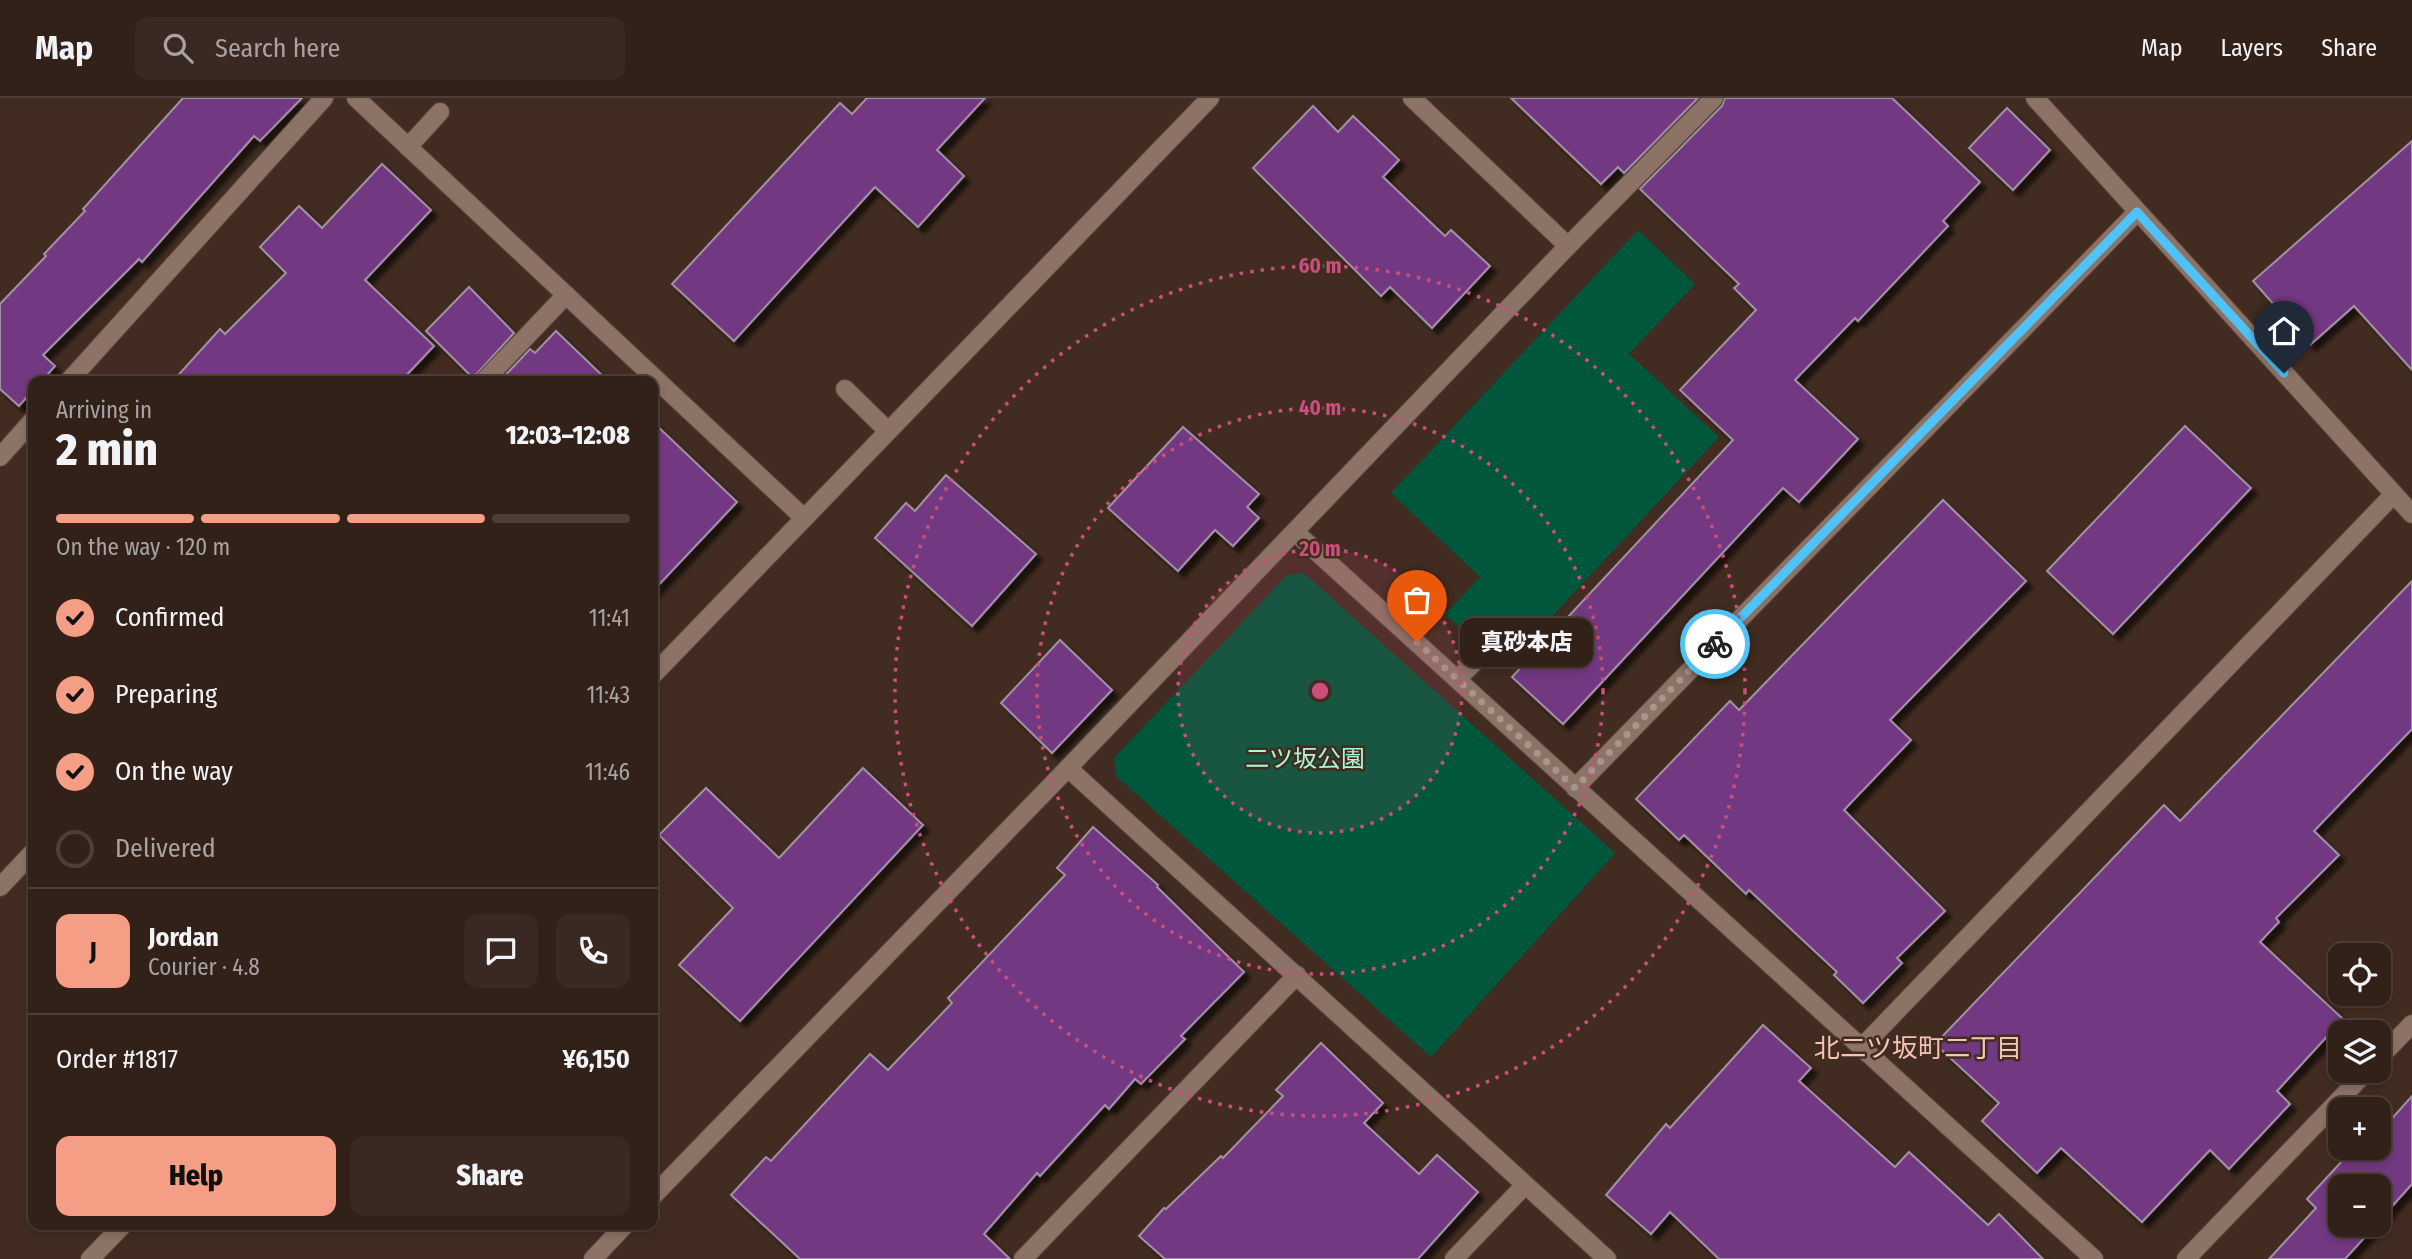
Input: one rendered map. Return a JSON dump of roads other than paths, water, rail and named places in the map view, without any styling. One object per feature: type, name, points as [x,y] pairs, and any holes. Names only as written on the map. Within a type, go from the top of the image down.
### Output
[{"type":"street","points":[[73,376],[324,98]]},
{"type":"street","points":[[356,98],[652,376]]},
{"type":"street","points":[[658,670],[1210,98]]},
{"type":"street","points":[[1412,98],[1568,246]]},
{"type":"street","points":[[658,1187],[1068,768],[1568,246],[1714,98]]},
{"type":"street","points":[[2035,98],[2412,514]]},
{"type":"street","points":[[408,147],[440,112]]},
{"type":"street","points":[[1575,788],[2137,212]]},
{"type":"street","points":[[490,376],[566,295]]},
{"type":"street","points":[[658,381],[804,518]]},
{"type":"street","points":[[845,389],[887,431]]},
{"type":"street","points":[[0,457],[28,426]]},
{"type":"street","points":[[1861,1048],[2393,494]]},
{"type":"street","points":[[1295,532],[2094,1259]]},
{"type":"street","points":[[1457,679],[1478,659]]},
{"type":"street","points":[[1068,768],[1607,1259]]},
{"type":"street","points":[[0,887],[28,857]]},
{"type":"street","points":[[1023,1259],[1297,975]]},
{"type":"street","points":[[2391,1046],[2412,1024]]},
{"type":"street","points":[[2186,1259],[2355,1083]]},
{"type":"street","points":[[1454,1259],[1525,1185]]},
{"type":"street","points":[[90,1259],[118,1230]]},
{"type":"street","points":[[593,1259],[620,1230]]},
{"type":"place","name":"真砂本店","points":[[1417,642]]},
{"type":"district","name":"北二ツ坂町二丁目","points":[[1918,1048]]},
{"type":"park label","name":"二ツ坂公園","points":[[1305,759]]}]
